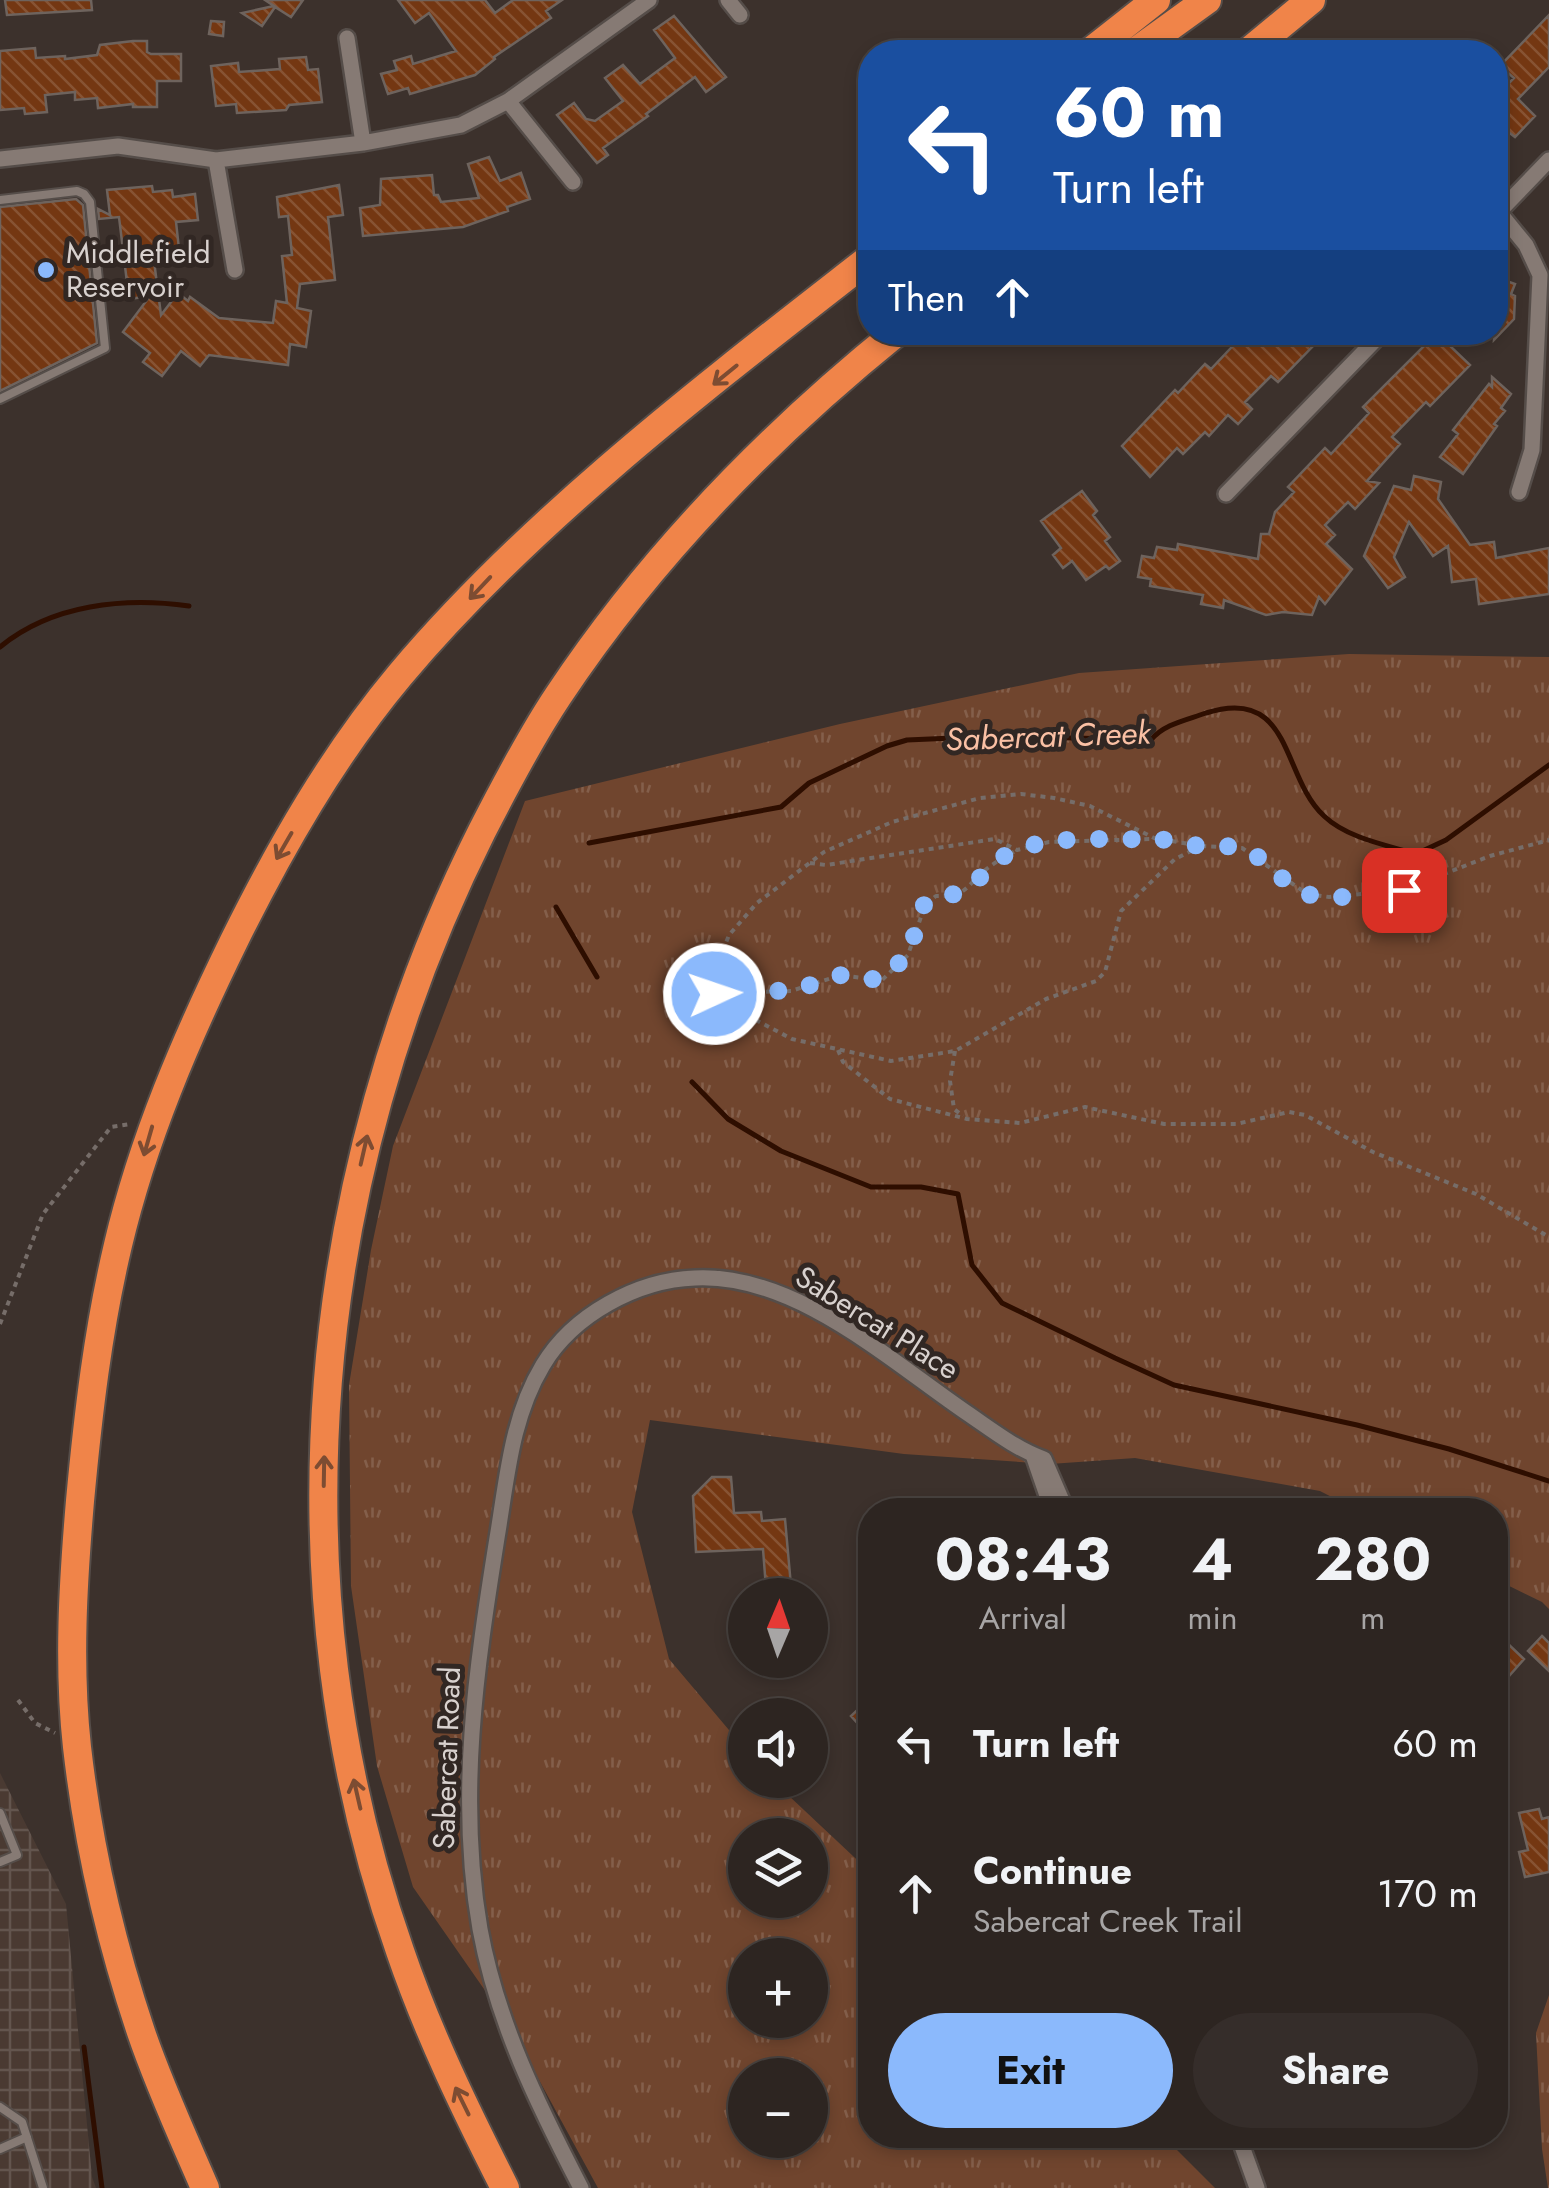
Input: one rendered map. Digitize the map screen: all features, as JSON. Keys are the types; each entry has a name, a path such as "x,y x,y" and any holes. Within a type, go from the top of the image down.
{"highway":[{"path":"1105,40 1156,0"},
{"path":"1152,40 1207,0"},
{"path":"1263,40 1311,0"},
{"path":"800,313 858,259"},
{"path":"205,2188 142,2035 112,1934 88,1823 77,1744 71,1606 95,1369 118,1245 154,1120 200,1010 257,894 318,786 399,676 502,564 610,469 858,267"},
{"path":"505,2188 435,2044 398,1947 371,1854 348,1752 332,1639 323,1472 335,1306 352,1198 373,1110 404,1009 445,906 557,697 626,602 698,514 781,431 882,345"}],"street":[{"path":"0,159 118,146 216,160 363,143 461,125 508,101 650,0"},
{"path":"728,0 740,15"},
{"path":"347,38 363,143"},
{"path":"508,101 573,182"},
{"path":"216,160 236,270"},
{"path":"1508,203 1549,160"},
{"path":"1508,226 1526,245 1540,275 1532,450 1519,492"},
{"path":"1226,494 1369,345"},
{"name":"Sabercat Place","path":"514,1433 526,1395 546,1360 571,1331 607,1304 647,1287 692,1278 735,1278 781,1292 824,1315 1007,1440 1039,1457"},
{"name":"Sabercat Road","path":"514,1433 471,1721 471,1865 481,1931 517,2057 581,2188"},
{"path":"1039,1457 1049,1498"},
{"path":"1039,1457 1060,1498"},
{"path":"1243,2148 1257,2188"}],"lane":[{"path":"0,200 77,192 90,202 105,348 0,399"},
{"path":"0,1813 17,1855 0,1862"},
{"path":"0,2107 22,2122 43,2188"},
{"path":"0,2148 27,2137"}],"path":[{"path":"1154,838 1090,806 1022,794 980,798 892,822 841,842 757,903 729,935 711,981 714,994 792,1039 838,1050 891,1061 955,1051 1046,999 1096,982 1106,972 1122,910 1154,876 1175,859 1201,846"},
{"path":"714,994 730,990 792,991 841,975 880,980 908,955 924,905 936,896 956,896 969,890 980,874 1017,850 1049,842 1154,838 1242,848 1306,894 1330,897 1404,890 1490,856 1549,840"},
{"path":"810,863 826,865 995,839 1017,850"},
{"path":"838,1050 844,1062 890,1099 967,1119 1020,1123 1085,1107 1164,1124 1236,1124 1289,1112 1305,1115 1372,1152 1476,1194 1549,1237"},
{"path":"955,1051 950,1081 954,1110 967,1119"},
{"path":"0,1324 43,1214 86,1155 111,1128 154,1120"},
{"path":"18,1700 35,1723 77,1744"}],"shaded area":[{"path":"0,1773 66,1904 96,2188 0,2188"}],"green space":[{"path":"1349,654 1549,657 1549,1609 1508,1585 1508,1498 1334,1498 1320,1491 1135,1458 1050,1464 904,1454 650,1420 632,1512 669,1659 728,1729 728,1798 791,1798 812,1818 728,1818 728,1918 828,1918 828,1833 858,1861 858,2148 1175,2148 1215,2188 598,2188 509,2025 413,1887 377,1766 351,1586 349,1385 393,1146 525,801 840,724 1079,673"},
{"path":"1549,1995 1549,2188 1548,2188 1536,2033"}],"building":[{"path":"5,0 91,0 92,10 7,15"},
{"path":"265,0 303,0 291,17 275,7 262,26 242,13 274,6"},
{"path":"398,0 485,0 495,13 513,0 562,0 546,11 551,18 475,75 410,94 408,88 388,94 381,74 397,70 394,61 411,56 413,64 456,51 429,13 415,23"},
{"path":"1549,15 1549,67 1518,99 1535,116 1515,137 1508,132 1508,84 1514,78 1508,73 1508,58"},
{"path":"674,16 726,77 706,92 695,77 603,148 608,155 597,163 557,115 574,103 586,119 595,121 623,101 605,78 623,65 640,84 675,58 654,30"},
{"path":"211,21 224,22 223,36 209,34"},
{"path":"147,41 147,52 151,54 181,54 181,81 157,81 157,107 133,104 98,108 97,98 75,100 75,92 45,95 47,112 25,114 24,108 0,110 0,51 35,48 36,58 65,59 97,55 100,45"},
{"path":"306,57 308,70 318,69 322,102 289,105 286,110 237,113 236,104 216,106 211,66 238,63 239,72 280,69 279,59"},
{"path":"489,157 500,181 521,173 530,199 463,227 363,236 360,208 380,205 381,179 432,175 434,195 441,202 479,198 468,164"},
{"path":"339,185 343,215 328,217 335,280 300,284 297,308 311,311 306,347 290,344 288,365 209,355 200,366 181,351 162,376 143,362 150,353 123,332 150,296 129,299 119,217 99,219 98,209 110,215 107,190 152,186 153,192 172,190 173,197 195,194 198,220 176,222 180,258 154,261 161,315 178,293 219,318 273,323 276,301 287,303 282,256 292,255 288,216 279,217 277,197"},
{"name":"Middlefield Reservoir","path":"76,199 83,205 97,343 0,391 0,207"},
{"path":"1508,282 1515,284 1511,294 1515,296 1514,319 1508,325"},
{"path":"1234,345 1314,345 1278,382 1271,376 1245,402 1252,409 1238,424 1228,415 1209,436 1205,432 1183,454 1177,448 1150,477 1122,446 1205,364 1211,369"},
{"path":"1425,345 1451,345 1470,365 1392,437 1400,444 1367,481 1379,483 1355,509 1348,502 1325,525 1335,535 1326,544 1352,569 1325,604 1319,597 1312,615 1266,615 1224,600 1223,608 1201,604 1203,595 1150,586 1151,579 1138,577 1142,556 1154,558 1157,547 1177,550 1178,544 1258,559 1261,534 1269,534 1275,512 1294,492 1288,487 1325,448 1331,454 1369,413 1363,407"},
{"path":"1492,377 1511,394 1501,408 1505,411 1494,424 1497,426 1463,474 1440,457 1458,434 1453,430 1489,384 1492,387"},
{"path":"1414,476 1441,482 1438,499 1470,545 1494,542 1496,558 1549,548 1549,594 1479,604 1476,579 1452,582 1448,546 1433,556 1409,522 1394,557 1405,577 1388,588 1364,556 1394,486 1411,490"},
{"path":"1082,491 1097,511 1093,515 1110,537 1105,541 1120,561 1086,580 1072,561 1063,568 1053,555 1061,548 1041,521"},
{"path":"712,1477 731,1477 734,1513 761,1512 762,1521 785,1519 790,1578 765,1578 763,1549 696,1552 693,1496"},
{"path":"1542,1636 1549,1643 1549,1671 1528,1651"},
{"path":"1508,1644 1524,1659 1508,1677"},
{"path":"1539,1809 1542,1819 1549,1817 1549,1872 1525,1877 1519,1852 1528,1850 1519,1813"}],"waterway":[{"name":"Sabercat Creek","path":"0,647 42,621 90,607 140,603 189,606"},
{"name":"Sabercat Creek","path":"589,843 781,807 809,783 907,740 999,736 1151,740 1176,723 1234,708 1255,712 1270,723 1282,739 1310,799 1333,824 1367,840 1416,854 1446,840 1549,765"},
{"path":"556,907 597,977"},
{"path":"692,1082 728,1119 781,1151 871,1187 921,1187 958,1194 972,1265 1002,1303 1115,1358 1174,1385 1357,1425 1549,1481"},
{"path":"84,2047 102,2188"}],"place":[{"name":"Middlefield Reservoir","path":"46,270"}],"route":[{"path":"714,994 730,990 792,991 841,975 880,980 908,955 924,905 936,896 956,896 969,890 980,874 1017,850 1049,842 1154,838 1242,848 1306,894 1330,897 1404,890"}]}
